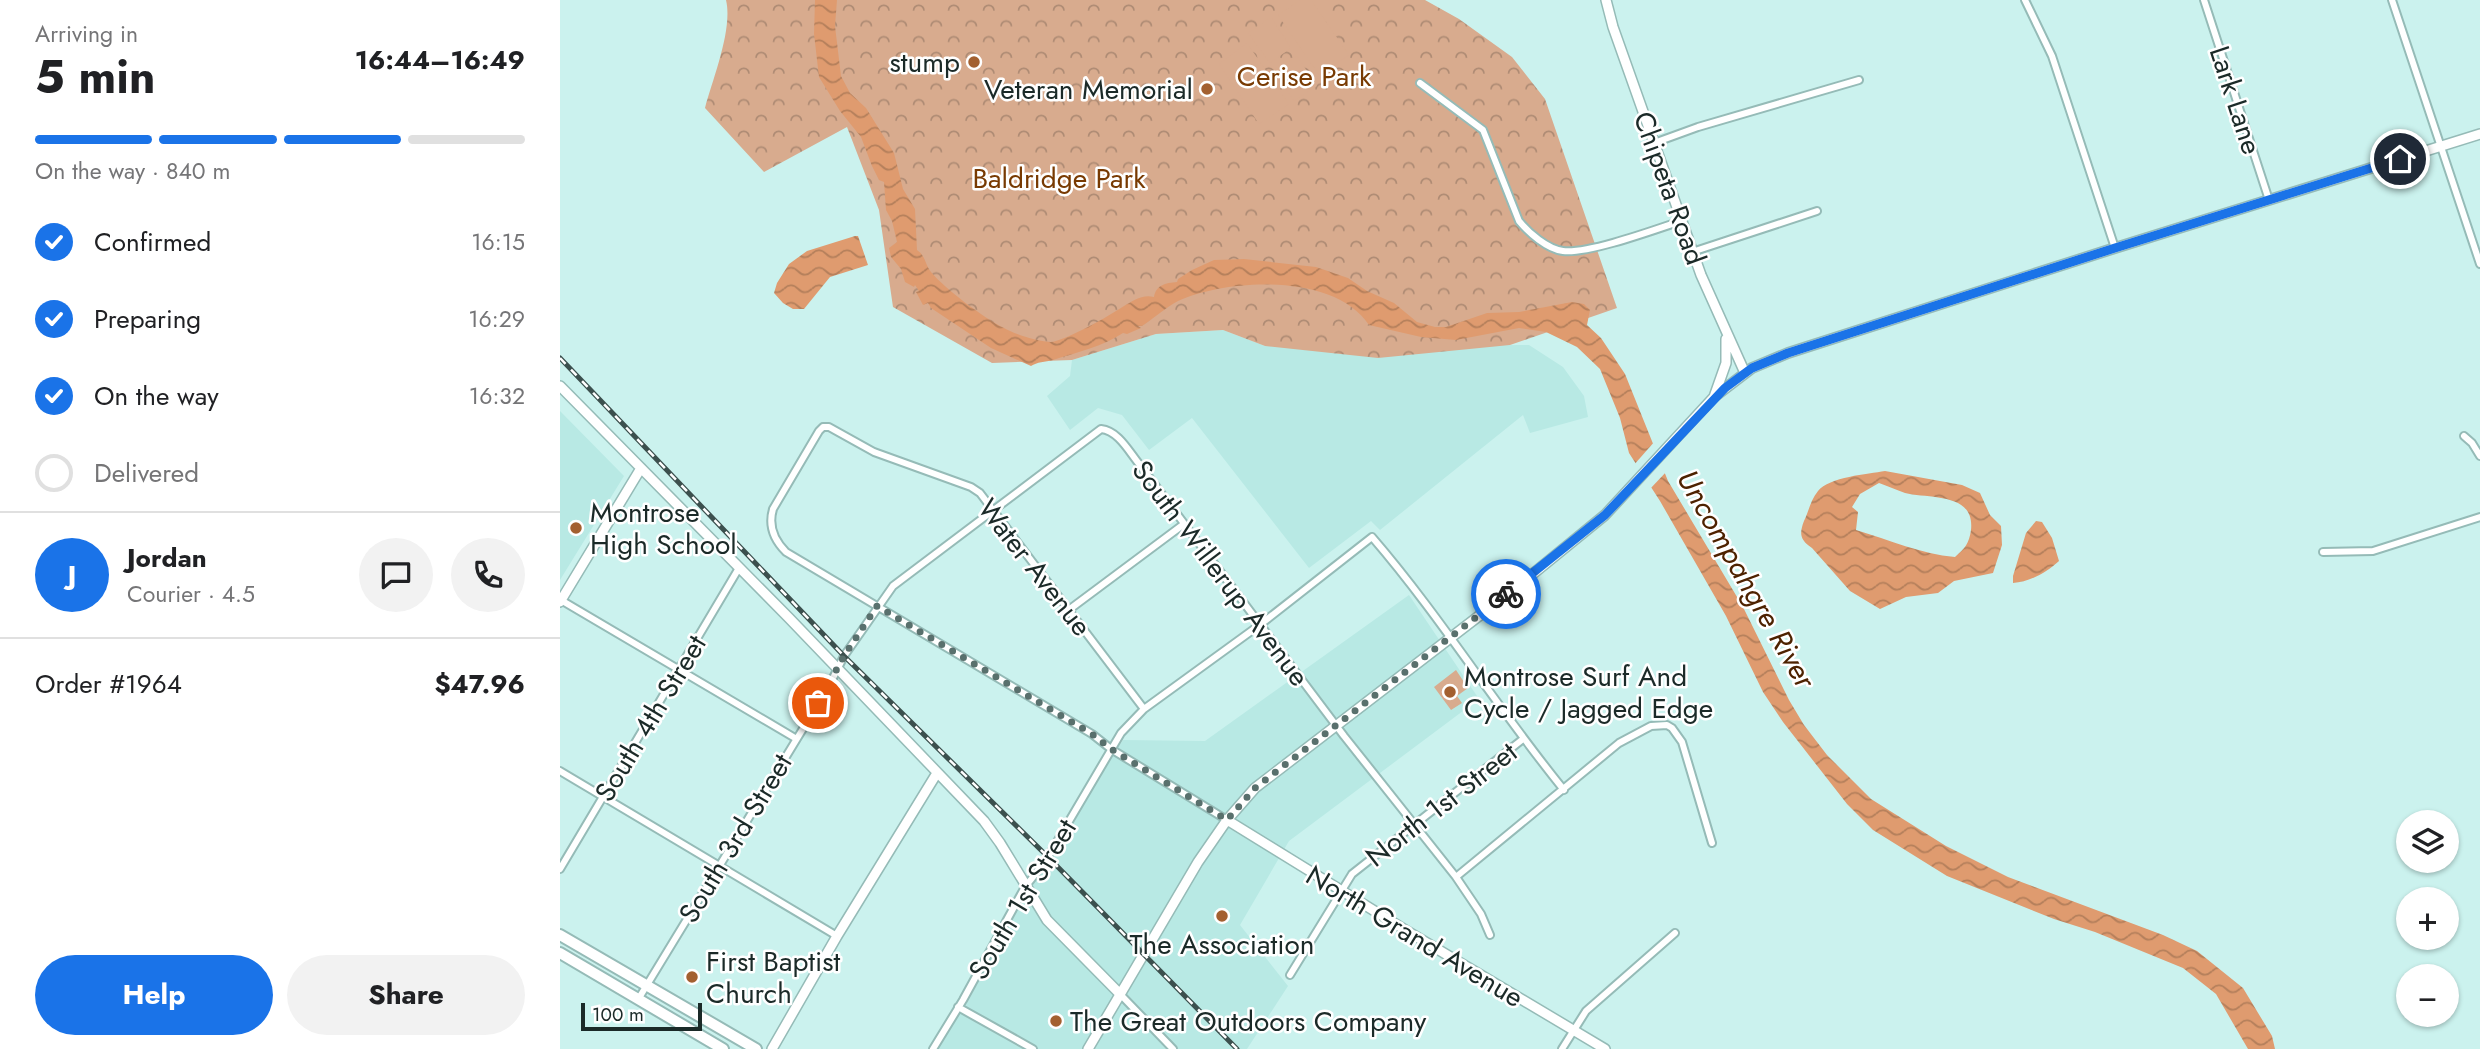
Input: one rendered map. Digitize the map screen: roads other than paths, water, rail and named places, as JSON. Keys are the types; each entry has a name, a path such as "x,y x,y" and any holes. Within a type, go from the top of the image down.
{"highway":[{"path":"560,935 756,1049"},
{"path":"560,953 723,1049"}],"street":[{"name":"Chipeta Road","path":"1606,0 1692,253 1745,373"},
{"path":"2025,0 2052,56 2115,248"},
{"name":"Lark Lane","path":"2204,0 2269,200"},
{"path":"2392,0 2480,262"},
{"path":"1654,143 1698,127 1859,80"},
{"path":"1420,83 1483,130 1519,221 1545,244 1561,251 1582,250 1681,221"},
{"path":"1088,1049 1198,863 1227,820 1255,788 1605,515 1714,397 1745,373 1788,353 2480,134"},
{"path":"1692,253 1817,211"},
{"path":"1714,397 1727,355 1721,317"},
{"path":"560,386 984,821 1047,920 1173,1049"},
{"name":"Water Avenue","path":"877,606 794,558 779,545 772,529 773,509 823,427 829,427 874,452 971,487 980,493 1144,709"},
{"name":"South 3rd Street","path":"639,998 795,738 877,606 893,586 1101,429"},
{"name":"South Willerup Avenue","path":"1101,429 1108,430 1119,439 1336,725 1456,877 1481,914 1490,935"},
{"path":"2464,436 2480,456"},
{"path":"641,468 561,601 795,738"},
{"path":"2323,552 2373,551 2480,517"},
{"path":"1069,609 1184,524"},
{"name":"South 1st Street","path":"933,1049 1025,887 1045,862 1121,733 1144,709 1261,624 1373,537 1450,637"},
{"name":"South 4th Street","path":"560,869 739,568"},
{"path":"877,606 1092,734 1111,749 1227,820"},
{"path":"1450,637 1564,790"},
{"path":"1456,877 1619,743 1651,726 1667,725 1678,733 1712,843"},
{"name":"North 1st Street","path":"1290,975 1352,874 1524,739"},
{"path":"560,771 837,936"},
{"path":"772,1049 837,936 937,773"},
{"name":"North Grand Avenue","path":"1227,820 1605,1049"},
{"path":"1562,1049 1586,1011 1675,933"},
{"path":"958,1007 1033,1049"}],"water":[{"path":"815,0 837,0 835,26 841,76 850,93 866,108 894,153 903,189 915,209 917,250 931,272 946,287 965,303 1014,333 1051,342 1067,337 1138,298 1154,297 1162,285 1177,282 1192,270 1214,260 1244,259 1316,267 1348,278 1367,291 1394,303 1417,322 1435,327 1446,327 1487,313 1519,312 1572,302 1584,304 1590,310 1587,325 1601,338 1625,374 1668,481 1743,607 1789,700 1827,755 1871,799 1946,846 2008,877 2163,935 2197,951 2243,988 2272,1036 2275,1049 2248,1049 2216,994 2183,968 1947,876 1873,830 1847,804 1763,692 1726,616 1629,453 1620,418 1600,369 1577,347 1546,332 1519,328 1456,340 1421,337 1369,325 1353,308 1332,296 1307,288 1251,285 1199,293 1178,301 1142,326 1138,326 1141,328 1123,333 1089,349 1031,366 991,348 931,308 928,303 923,305 915,285 914,287 905,282 901,269 891,257 889,248 897,242 886,210 884,182 879,180 861,137 840,111 819,77 814,34"},
{"path":"858,236 868,265 830,277 804,309 793,309 774,293 789,264 807,251"},
{"path":"1885,471 1962,485 1980,493 1990,515 2001,526 2002,545 1993,573 1954,581 1938,593 1906,597 1880,609 1850,591 1805,542 1801,530 1813,498 1823,486 1840,479","holes":["1879,483 1905,493 1948,500 1966,509 1971,530 1964,548 1955,557 1942,555 1856,530 1858,512 1852,507 1860,494"]},
{"path":"2036,521 2042,522 2052,538 2059,561 2038,576 2013,583 2026,533"}],"railway":[{"path":"560,358 844,656 1048,857 1237,1049"}],"place":[{"name":"stump","path":"974,62"},
{"name":"Veteran Memorial","path":"1207,89"},
{"name":"Montrose High School","path":"576,528"},
{"name":"Montrose Surf And Cycle / Jagged Edge","path":"1450,692"},
{"name":"The Association","path":"1222,916"},
{"name":"First Baptist Church","path":"692,977"},
{"name":"The Great Outdoors Company","path":"1056,1021"}],"park label":[{"name":"Cerise Park","path":"1304,76"},
{"name":"Baldridge Park","path":"1059,178"}],"water label":[{"name":"Uncompahgre River","path":"1746,579"}]}
